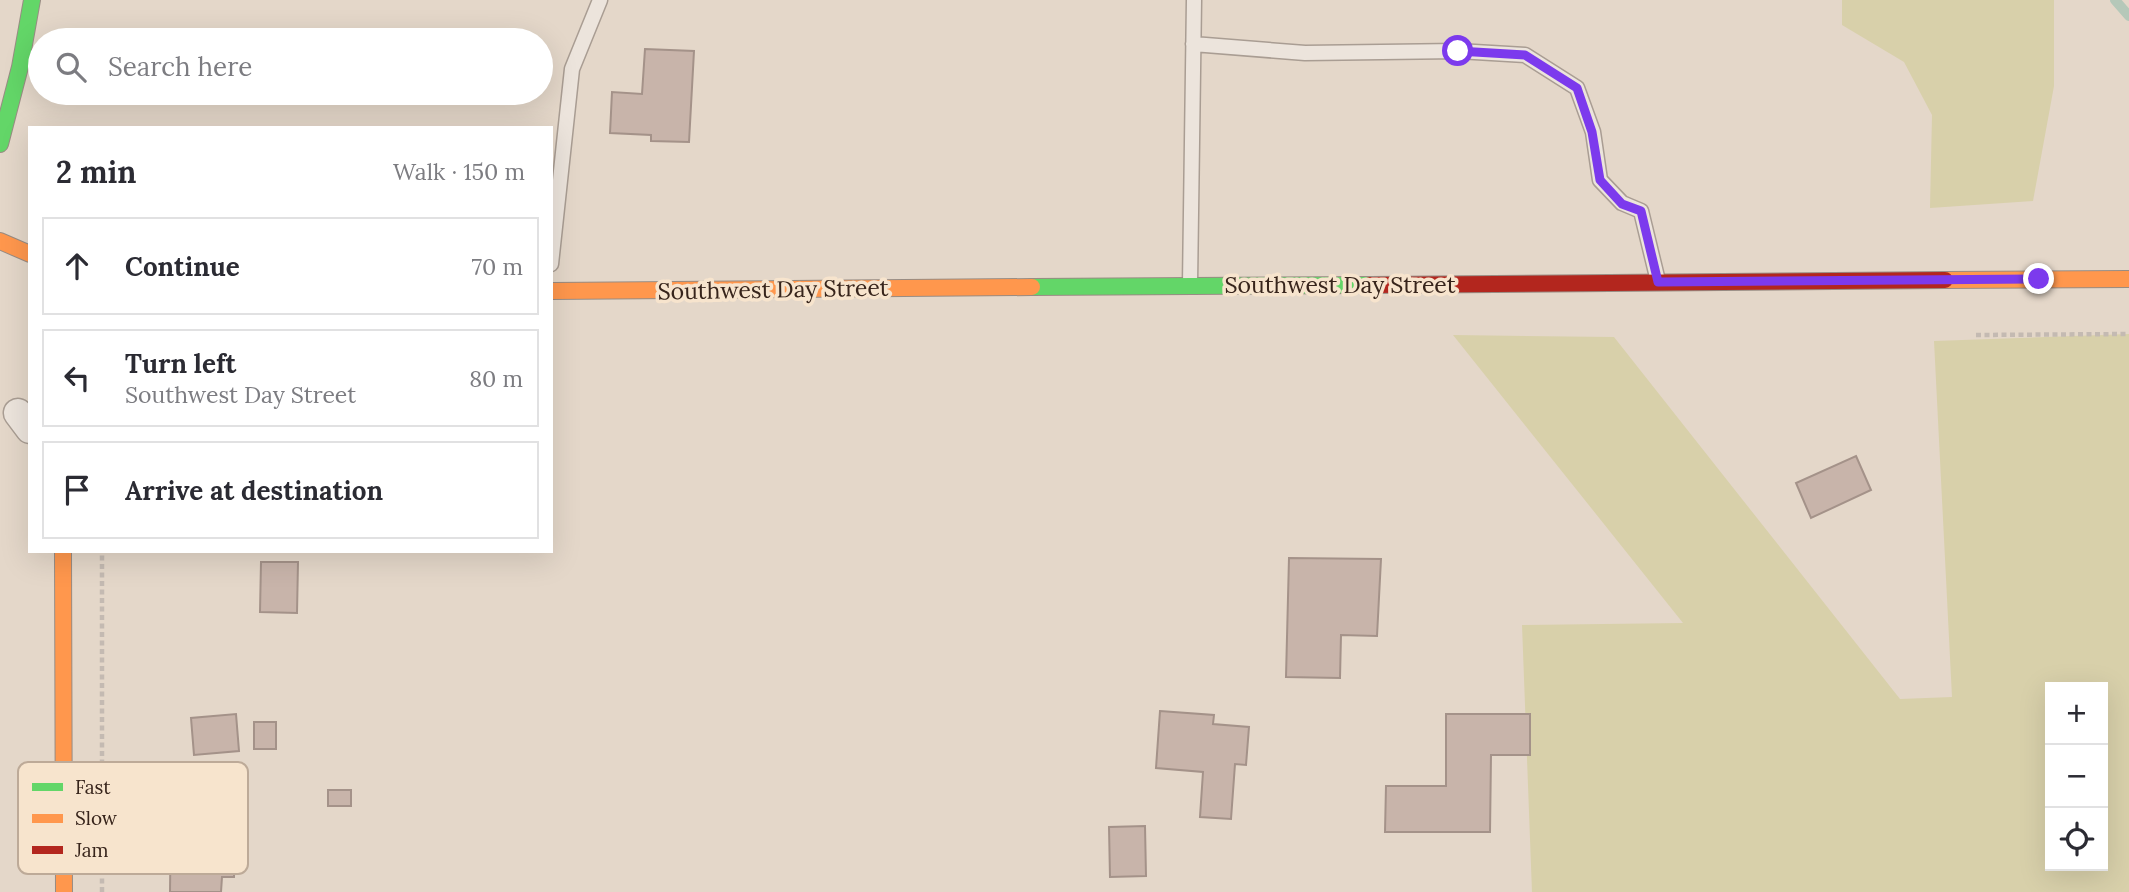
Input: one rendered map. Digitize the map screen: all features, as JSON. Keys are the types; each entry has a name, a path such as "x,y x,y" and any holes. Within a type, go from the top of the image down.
{"main road":[{"path":"0,144 20,67 32,0"},
{"path":"0,241 28,253"},
{"name":"Southwest Day Street","path":"553,291 2129,279"},
{"path":"63,553 64,762"},
{"path":"64,874 64,892"}],"lane":[{"path":"553,245 572,69 600,0"},
{"path":"1190,285 1194,0"},
{"path":"1193,44 1305,53 1458,51 1525,55 1577,88 1592,132 1600,180 1622,204 1641,211 1658,282"}],"path":[{"path":"1976,335 2129,334"},
{"path":"102,553 102,762"},
{"path":"102,874 102,892"}],"shaded area":[{"path":"1842,0 2054,0 2054,86 2033,201 1930,208 1932,115 1904,62 1842,25"},
{"path":"2129,334 2129,892 1532,892 1522,625 1683,623 1453,335 1614,337 1900,699 1952,697 1934,341"}],"building":[{"path":"645,49 694,51 689,142 651,141 651,135 610,133 612,92 642,94"},
{"path":"1856,456 1871,490 1811,518 1796,483"},
{"path":"1289,558 1381,559 1377,636 1341,635 1340,678 1286,677"},
{"path":"261,562 298,562 297,613 260,612"},
{"path":"1160,711 1214,715 1213,724 1249,727 1246,765 1235,764 1231,819 1200,817 1203,772 1156,768"},
{"path":"236,714 239,751 194,755 191,718"},
{"path":"1446,714 1530,714 1530,755 1491,755 1490,832 1385,832 1386,786 1446,786"},
{"path":"254,722 276,722 276,749 254,749"},
{"path":"328,790 351,790 351,806 328,806"},
{"path":"1145,826 1146,876 1110,877 1109,827"},
{"path":"170,874 234,874 234,877 222,877 221,892 170,892"}],"waterway":[{"path":"2115,0 2129,16"}],"traffic: fast":[{"path":"0,144 20,67 32,0"},
{"path":"1032,287 1370,285"}],"traffic: slow":[{"path":"0,241 28,253"},
{"path":"1945,280 2129,279"},
{"path":"553,291 1032,287"},
{"path":"63,553 64,762"},
{"path":"64,874 64,892"}],"traffic: jam":[{"path":"1370,285 1945,280"}],"route":[{"path":"1458,51 1525,55 1577,88 1592,132 1600,180 1622,204 1641,211 1658,282 2039,279"}]}
